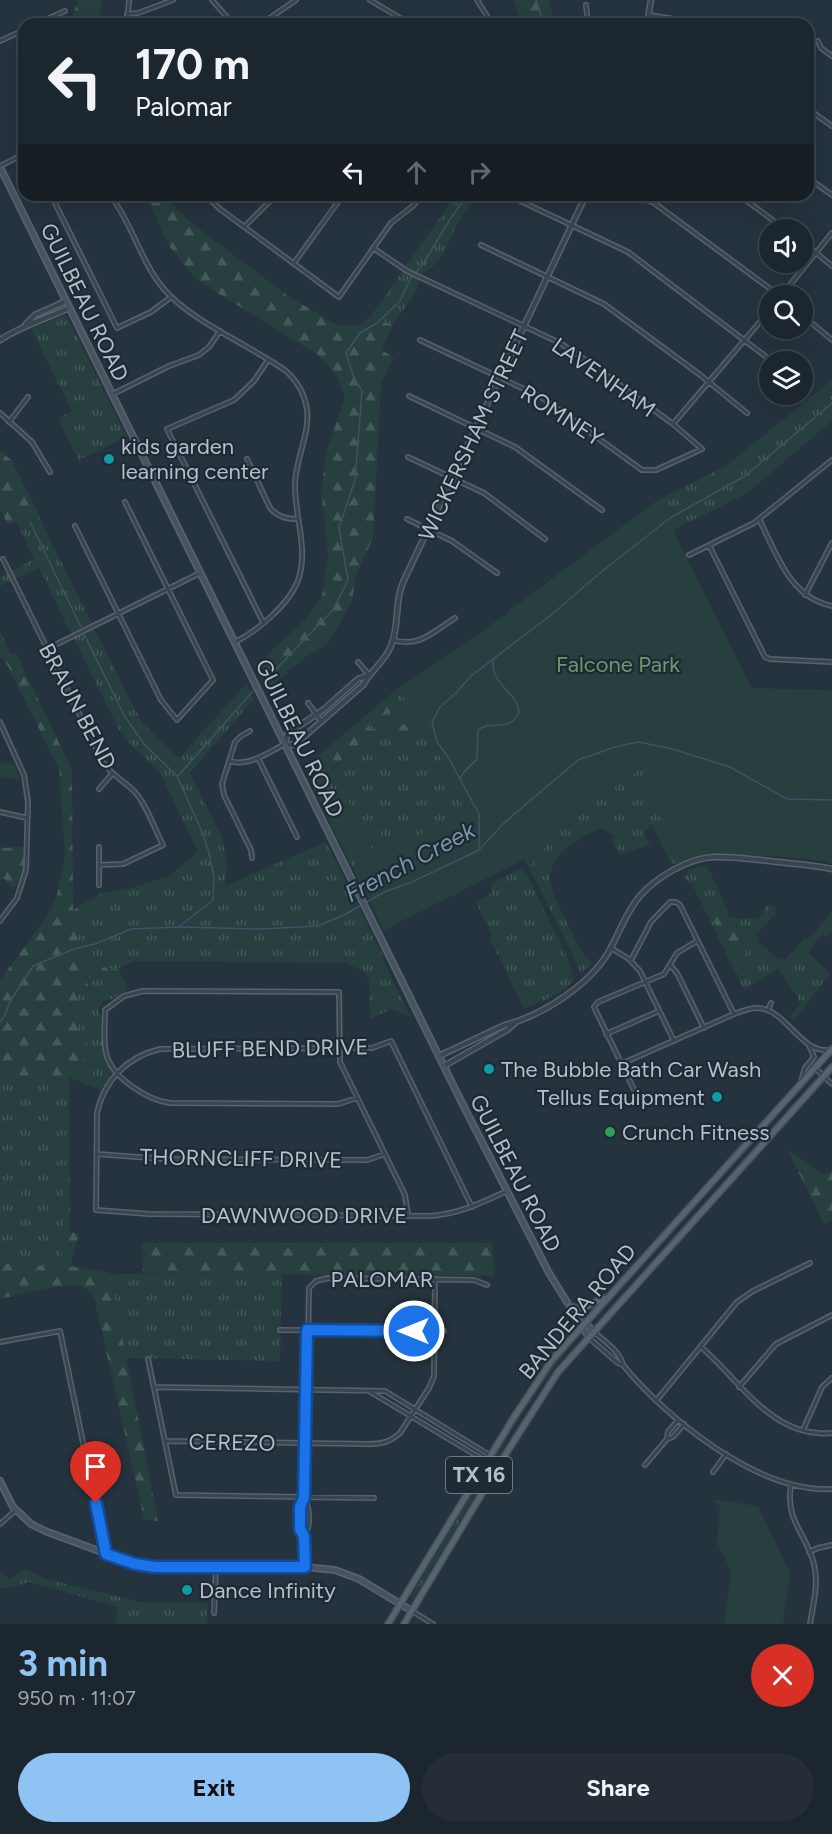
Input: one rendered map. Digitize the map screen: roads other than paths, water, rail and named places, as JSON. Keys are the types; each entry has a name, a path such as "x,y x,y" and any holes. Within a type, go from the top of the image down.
{"main road":[{"name":"GUILBEAU ROAD","path":"0,167 444,1066 549,1273 583,1324"},
{"name":"BANDERA ROAD","path":"388,1624 542,1372 832,1050"},
{"name":"BANDERA ROAD","path":"404,1624 558,1372 592,1331 832,1067"},
{"path":"569,1306 587,1307 614,1290"},
{"path":"583,1324 592,1331"},
{"path":"583,1324 588,1336"},
{"path":"0,1481 5,1494 16,1510 38,1528 106,1554 145,1566 324,1568 347,1573 412,1611"}],"street":[{"path":"127,18 129,0"},
{"path":"127,14 138,13 173,0"},
{"path":"212,0 228,18"},
{"path":"270,18 296,0"},
{"path":"370,0 400,18"},
{"path":"477,0 488,18"},
{"path":"649,18 651,0"},
{"path":"586,5 587,18"},
{"path":"49,18 65,11"},
{"path":"649,15 668,18"},
{"path":"0,41 18,33"},
{"path":"818,41 821,48 832,56"},
{"path":"814,113 832,126"},
{"path":"0,167 18,157"},
{"path":"814,182 832,195"},
{"path":"54,201 117,328 151,312 171,297"},
{"path":"114,201 157,281 171,297 190,312 286,371 301,390 307,408 308,420 300,452 296,483 302,557 299,576 291,593 263,623 252,633 235,642"},
{"path":"211,201 339,297 391,223 416,201"},
{"path":"244,227 270,201"},
{"path":"294,263 339,201"},
{"path":"520,201 628,252 759,351"},
{"name":"WICKERSHAM STREET","path":"229,761 240,763 258,758 285,744 293,746 363,685 384,658 397,625 398,594 583,201"},
{"path":"650,201 766,285"},
{"path":"747,201 771,219"},
{"path":"790,285 832,233"},
{"path":"481,245 604,304 747,413"},
{"name":"LAVENHAM","path":"374,248 407,271 560,344 673,424 702,449"},
{"path":"813,250 832,266"},
{"path":"0,340 25,325 36,315 66,301"},
{"path":"25,325 38,322 69,308"},
{"path":"673,424 759,323"},
{"path":"813,324 832,340"},
{"path":"111,394 169,366 199,355 209,347 220,331"},
{"name":"ROMNEY","path":"420,340 541,397 642,470 656,471 702,449"},
{"path":"263,623 166,429 234,400 254,381 268,360"},
{"path":"409,396 515,447 602,510"},
{"path":"9,422 28,397"},
{"path":"0,413 36,446 50,472"},
{"path":"408,457 484,494 545,539"},
{"path":"247,459 270,508 288,519 298,519"},
{"path":"689,555 759,519 832,460"},
{"path":"75,526 163,705 177,720 213,680 125,502"},
{"path":"407,519 460,545 497,573"},
{"path":"759,519 789,578 805,595 832,606"},
{"path":"805,595 832,543"},
{"path":"709,545 765,657 832,662"},
{"name":"BRAUN BEND","path":"3,559 103,762 112,774 129,786 139,798 163,845 123,864 99,865"},
{"path":"47,649 200,573"},
{"path":"393,640 404,644 417,642 455,618"},
{"path":"358,662 369,675"},
{"name":"WICKERSHAM STREET","path":"285,744 287,734 317,715 358,679 369,675"},
{"path":"308,703 322,721"},
{"path":"0,722 24,775 28,819 24,881 13,904 0,921"},
{"path":"250,731 237,739 222,784 223,791 251,850 252,858"},
{"path":"258,758 297,837"},
{"path":"99,789 112,774"},
{"path":"0,812 28,819"},
{"path":"99,847 99,885"},
{"path":"439,1056 515,1022 566,996 582,984 600,964 624,918 639,897 658,879 688,864 712,857 832,869"},
{"path":"631,960 651,922 659,912 672,901 680,905 734,1014"},
{"path":"639,1100 594,1007 596,1004 664,974 676,953 697,941"},
{"path":"610,948 631,960 645,982 674,1041"},
{"path":"670,966 677,973 704,1028"},
{"path":"357,1098 339,1104 170,1103 159,1101 142,1094 117,1073 109,1062 105,1051 105,1010 130,994 151,990 339,992 339,1048 343,1069 405,1195 408,1215"},
{"path":"768,1010 771,1003"},
{"path":"621,1064 734,1014 753,1008 768,1010 820,1050 832,1050"},
{"path":"606,1034 659,1011"},
{"path":"444,1066 507,1030 515,1022"},
{"name":"BLUFF BEND DRIVE","path":"96,1210 99,1103 105,1089 117,1073 139,1056 168,1047 372,1048 391,1041 472,1207"},
{"path":"799,1085 805,1068 814,1056 808,1043"},
{"path":"815,1068 832,1084"},
{"name":"THORNCLIFF DRIVE","path":"97,1154 164,1159 367,1160 385,1154"},
{"name":"DAWNWOOD DRIVE","path":"96,1210 149,1214 442,1215 472,1207 507,1191"},
{"path":"656,1401 742,1298 810,1263"},
{"name":"PALOMAR","path":"305,1567 304,1536 300,1529 300,1507 304,1497 309,1288 316,1281 328,1278 474,1280 488,1285"},
{"name":"CEREZO","path":"165,1441 385,1443 400,1433 429,1389 434,1377 435,1279"},
{"path":"739,1387 776,1344 832,1315"},
{"path":"280,1330 444,1331"},
{"path":"0,1342 60,1331 106,1554"},
{"path":"592,1331 622,1359 623,1365"},
{"path":"588,1336 623,1365 656,1401 678,1420 726,1454 769,1477 791,1485 807,1489 832,1490"},
{"path":"701,1347 724,1367 739,1387 772,1416 803,1430 824,1434 832,1433"},
{"path":"148,1359 176,1496 374,1498"},
{"path":"803,1430 821,1390 832,1378"},
{"path":"154,1387 390,1392 491,1456"},
{"path":"368,1390 487,1462"},
{"path":"426,1426 431,1419"},
{"path":"667,1439 666,1434 678,1420"},
{"path":"645,1465 667,1439 684,1424"},
{"path":"443,1436 447,1429"},
{"path":"670,1429 675,1434"},
{"path":"713,1472 726,1454"},
{"path":"791,1485 789,1506 814,1562 816,1577 810,1624"},
{"name":"PALOMAR","path":"304,1497 309,1508 309,1529 304,1536"},
{"path":"0,1524 16,1510"},
{"path":"300,1514 309,1514"},
{"path":"809,1552 832,1545"},
{"path":"214,1613 216,1567"},
{"path":"412,1611 433,1624"}],"waterway":[{"path":"536,0 542,18"},
{"path":"263,686 333,610 348,580 339,528 355,480 362,391 354,378 346,353 360,333 377,323 400,301 411,278 423,264 463,201"},
{"path":"479,848 479,814 448,757 437,742 432,722 440,707 471,676 551,615 670,518 745,476 832,403"},
{"path":"30,522 81,627"},
{"path":"84,634 125,717 144,744 177,776 203,834 214,877 213,900 180,926"},
{"path":"460,779 477,759 478,730 483,727 510,723 519,712 514,699 495,674 494,659"},
{"path":"178,776 253,691"},
{"name":"French Creek","path":"0,1022 9,1003 33,966 131,929 179,927 261,929 318,926 346,914 384,892 412,882 479,850 504,823 578,760 615,747 638,742 669,748 730,767 787,799 832,800"}],"place":[{"name":"kids garden learning center","path":"109,459"},
{"name":"The Bubble Bath Car Wash","path":"489,1069"},
{"name":"Tellus Equipment","path":"717,1097"},
{"name":"Crunch Fitness","path":"610,1132"},
{"name":"Dance Infinity","path":"187,1590"}],"park label":[{"name":"Falcone Park","path":"618,664"}]}
